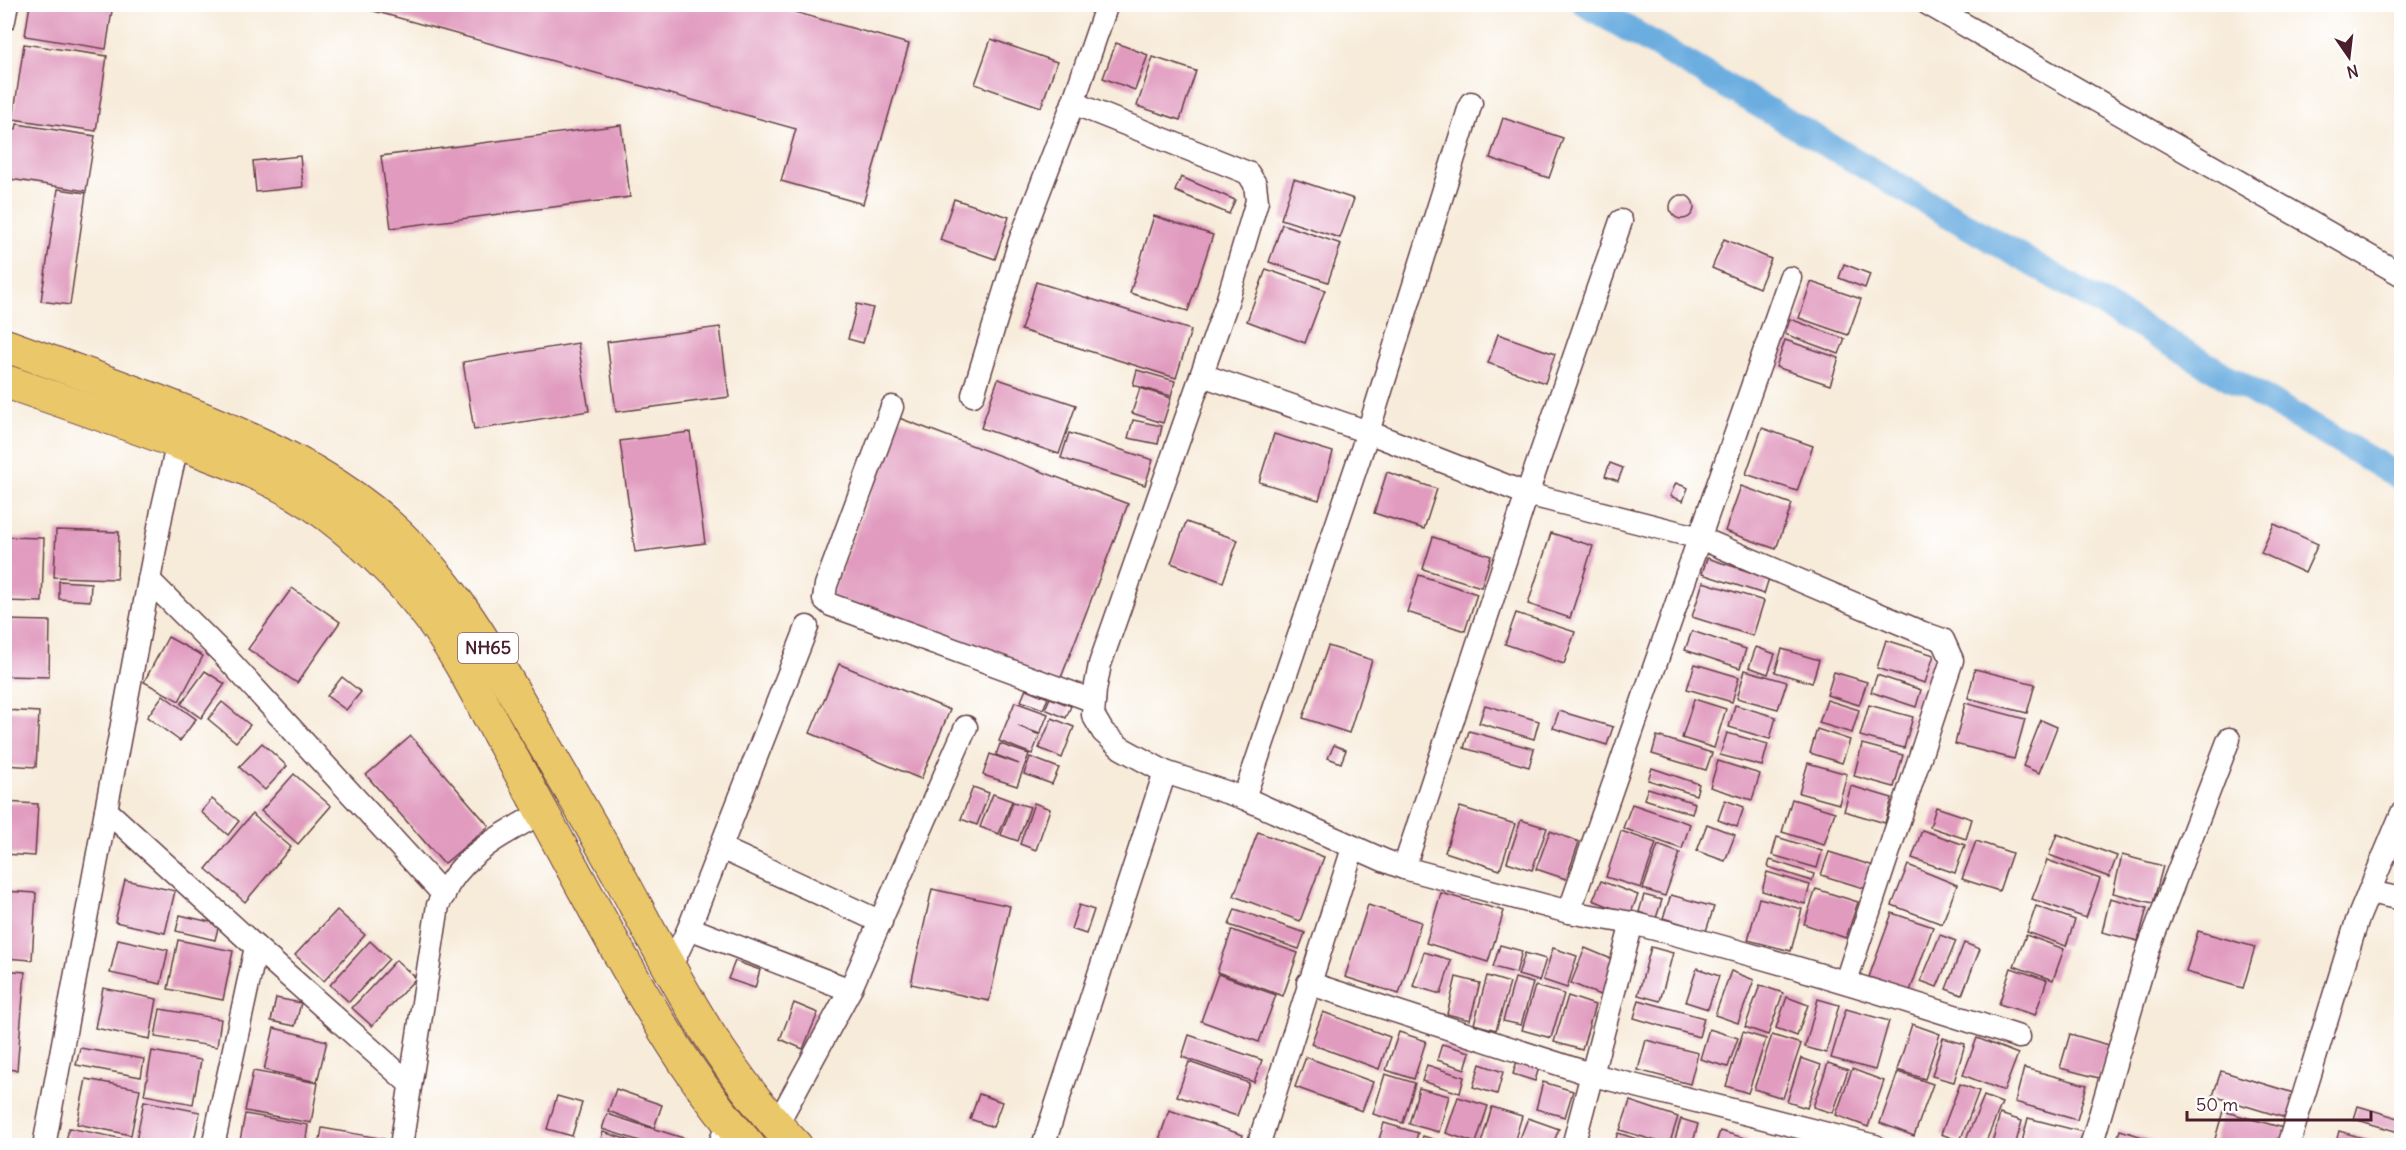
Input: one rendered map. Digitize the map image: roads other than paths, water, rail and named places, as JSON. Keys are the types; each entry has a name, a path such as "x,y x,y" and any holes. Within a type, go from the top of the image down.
{"highway":[{"name":"NH65","path":"4,345 138,393 267,446 325,477 372,511 410,545 445,584 495,658 624,884 669,970 704,1028 743,1085 786,1136"},
{"name":"NH65","path":"4,381 251,470 309,502 352,534 393,573 432,621 543,812 596,914 673,1045 732,1138"}],"street":[{"path":"4,20 7,4"},
{"path":"973,395 1020,241 1073,104 1107,4"},
{"path":"1928,4 2402,276"},
{"path":"1244,798 1368,432 1471,103"},
{"path":"1073,104 1248,173 1255,184 1257,201 1202,375 1100,664 1094,715 1102,732 1121,748 1165,772 1244,798 1353,848 1404,868 1569,912 1632,923 1735,949 1846,981 2019,1037"},
{"path":"1404,868 1527,494 1621,221"},
{"path":"1569,912 1790,278"},
{"path":"1202,375 1368,432 1527,494 1700,537 1943,640 1952,660 1846,981"},
{"path":"892,407 826,585 824,599 831,605 1094,701"},
{"path":"44,1146 162,511 178,442"},
{"path":"149,580 223,654 356,802 444,895"},
{"path":"669,970 689,928 807,627"},
{"path":"786,1136 966,727"},
{"path":"2091,1146 2149,948 2229,739"},
{"path":"1043,1146 1165,772"},
{"path":"106,810 410,1084"},
{"path":"401,1146 438,905 459,871 498,836 543,812"},
{"path":"2288,1146 2357,921 2402,813"},
{"path":"720,848 881,922"},
{"path":"1262,1144 1308,984 1353,848"},
{"path":"2369,892 2402,899"},
{"path":"1573,1146 1632,923"},
{"path":"689,928 850,990"},
{"path":"213,1146 256,947"},
{"path":"1308,984 1593,1075 1875,1146"}],"waterway":[{"path":"1585,4 2402,478"}]}
